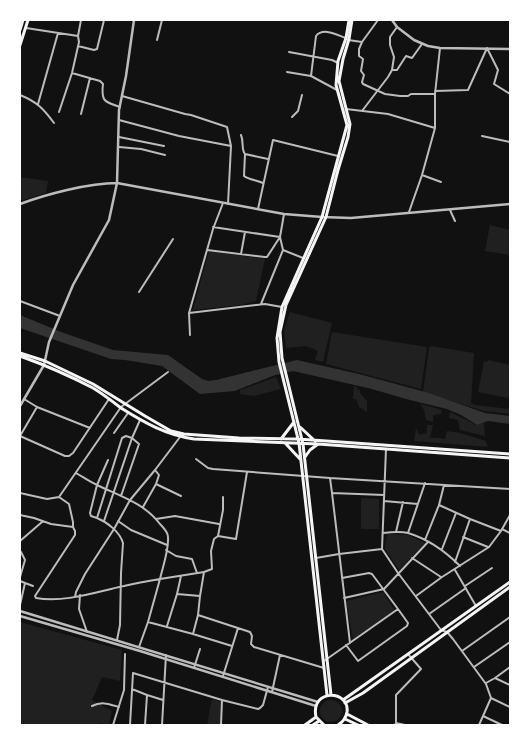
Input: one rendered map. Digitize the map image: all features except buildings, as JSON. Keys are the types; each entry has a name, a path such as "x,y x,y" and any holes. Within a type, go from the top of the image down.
{"main road":[{"path":"20,30 23,20"},
{"path":"20,45 28,20"},
{"path":"281,361 280,332 286,305 322,217 347,125 339,81 342,59 351,20"},
{"path":"305,476 300,459 299,426 282,367 277,338 282,307 326,217 348,137 350,124 336,85 338,63 347,39"},
{"path":"20,353 93,384 171,431 184,434 281,439 318,444 510,458"},
{"path":"20,356 44,363 94,389 128,412 160,430 180,437 286,444 300,441 315,441 510,454"},
{"path":"284,373 294,422 304,458 329,695"},
{"path":"281,439 294,422"},
{"path":"299,426 315,441"},
{"path":"286,444 300,459"},
{"path":"304,458 310,450 318,444"},
{"path":"343,700 510,582"},
{"path":"345,703 363,693 510,587"},
{"path":"325,661 324,668 329,695"},
{"path":"324,725 316,718 316,706 321,698 329,695 339,697 343,700 347,708 345,719 338,725"},
{"path":"347,714 368,725"},
{"path":"305,725 316,718"},
{"path":"345,719 358,725"},
{"path":"313,725 319,721"}],"street":[{"path":"59,112 72,73 80,42 78,36 81,20"},
{"path":"78,46 94,50 97,49 104,20"},
{"path":"20,406 44,363 49,342 73,285 109,220 117,183 120,107 134,20"},
{"path":"157,40 162,20"},
{"path":"378,20 362,42 359,56 363,59 361,71 364,76 362,82 368,88 385,94 408,96 418,93 468,90 487,48"},
{"path":"392,20 397,27 414,40 428,46 440,48 510,49"},
{"path":"362,110 392,70 394,58 390,45 390,37 397,27"},
{"path":"26,28 78,36"},
{"path":"312,76 316,36 319,32 323,31 362,42"},
{"path":"38,104 58,33"},
{"path":"392,70 397,70 406,56 412,58 422,43"},
{"path":"409,212 422,175 435,128 435,92 440,48"},
{"path":"487,48 498,70 494,84 510,94"},
{"path":"289,52 332,60 338,63"},
{"path":"287,72 312,76 338,90"},
{"path":"72,73 100,81 103,84 103,99 107,103 120,107"},
{"path":"80,114 90,78"},
{"path":"20,95 33,100 43,108 54,123"},
{"path":"292,117 298,111 302,95"},
{"path":"122,96 191,115 227,127 231,146 228,204"},
{"path":"345,109 388,114 435,128"},
{"path":"119,120 179,136 231,146"},
{"path":"241,135 244,140 244,176 263,183"},
{"path":"482,136 510,142"},
{"path":"119,137 164,146"},
{"path":"258,209 273,140 338,156"},
{"path":"119,147 141,149 165,155"},
{"path":"245,154 268,159"},
{"path":"422,175 441,182"},
{"path":"20,204 35,198 101,183 117,183 284,214 322,217 351,218 510,204"},
{"path":"190,335 189,313 214,227 223,203"},
{"path":"450,210 455,221"},
{"path":"261,304 283,250 280,237 284,214"},
{"path":"214,227 280,237"},
{"path":"241,254 245,232"},
{"path":"207,250 267,257 280,237"},
{"path":"139,292 173,239"},
{"path":"283,250 305,259"},
{"path":"20,301 60,316"},
{"path":"189,313 261,304 282,307"},
{"path":"59,497 121,407 168,372"},
{"path":"37,407 20,436 65,456 69,456 73,453 109,399"},
{"path":"24,400 37,407 90,428"},
{"path":"114,433 128,412"},
{"path":"104,521 132,438 140,419"},
{"path":"97,518 122,438 126,436 132,438 139,444 121,496"},
{"path":"75,597 85,574 114,529 130,500 180,437"},
{"path":"386,449 382,549 441,630 447,632 486,684 491,698 479,725"},
{"path":"196,459 208,468 246,472 510,489"},
{"path":"108,460 97,486 90,513 91,516 104,521 114,529 123,543 120,573 120,625 117,641"},
{"path":"143,507 156,484 159,475 155,470"},
{"path":"218,536 236,539 246,472"},
{"path":"76,473 97,486 107,489 143,507 156,519 168,535 160,579 139,649"},
{"path":"330,478 350,643"},
{"path":"408,533 425,483"},
{"path":"156,484 181,496"},
{"path":"425,540 439,505 444,485"},
{"path":"20,493 47,499 59,497 69,504 75,535 35,597 50,599 75,597 121,586 204,572 212,569 212,543 218,536 219,524 223,510 223,497"},
{"path":"332,493 384,495"},
{"path":"384,501 418,504"},
{"path":"396,532 403,502"},
{"path":"439,505 470,519 510,533"},
{"path":"442,550 456,513"},
{"path":"20,514 42,522 73,527"},
{"path":"416,596 489,547 510,515"},
{"path":"156,519 176,516 219,524"},
{"path":"455,562 470,519"},
{"path":"118,521 130,530 167,545"},
{"path":"20,541 42,522"},
{"path":"383,533 408,533 425,540 442,550 460,566"},
{"path":"463,537 489,547"},
{"path":"344,598 384,589 428,542"},
{"path":"314,558 382,549"},
{"path":"166,550 176,556 192,559 197,573"},
{"path":"20,552 25,560 20,577"},
{"path":"412,558 442,578"},
{"path":"429,614 492,568"},
{"path":"455,570 476,606"},
{"path":"193,634 198,614 204,572"},
{"path":"342,578 369,573 374,576 408,623 407,626 358,661 346,645"},
{"path":"167,626 181,576"},
{"path":"20,581 33,586"},
{"path":"20,605 25,583"},
{"path":"177,594 200,596"},
{"path":"80,595 79,609 87,632"},
{"path":"325,661 398,609"},
{"path":"20,611 117,641 166,659 273,688 318,702"},
{"path":"198,614 251,634 252,646 324,668"},
{"path":"20,616 166,655 194,666"},
{"path":"462,651 510,617"},
{"path":"148,622 167,626 232,646"},
{"path":"223,675 238,628"},
{"path":"474,667 510,642"},
{"path":"194,666 200,649"},
{"path":"113,725 124,690 125,654"},
{"path":"405,725 395,724 396,695 421,669 408,654"},
{"path":"162,725 166,655"},
{"path":"272,692 280,655"},
{"path":"486,684 510,667"},
{"path":"130,725 133,673 222,700 260,708 263,706 268,687"},
{"path":"223,675 267,691 316,706"},
{"path":"495,678 510,684"},
{"path":"132,689 163,700"},
{"path":"145,725 147,695"},
{"path":"491,698 510,707"},
{"path":"221,725 222,700"},
{"path":"92,706 99,702 119,707"},
{"path":"483,716 502,725"}],"shaded area":[{"path":"20,177 48,181 46,193 23,200 20,199"},
{"path":"490,225 510,230 510,255 485,251"},
{"path":"209,251 265,259 256,301 240,305 193,310"},
{"path":"290,312 332,323 323,362 315,360 318,351 306,346 286,348 284,330"},
{"path":"20,315 61,332 113,350 168,355 202,379 208,381 297,360 359,374 429,393 485,413 510,416 510,424 488,421 477,425 461,415 447,409 372,389 293,371 275,375 235,391 200,394 162,366 111,359 20,328"},
{"path":"332,332 427,347 421,389 326,364"},
{"path":"431,346 474,353 471,403 475,405 510,409 510,414 484,411 423,392 429,348"},
{"path":"488,360 510,365 510,387 508,398 478,392 484,361 487,362"},
{"path":"276,377 281,389 254,396 240,394 240,390"},
{"path":"354,386 360,390 360,393 367,401 367,412 359,407 356,399 353,399"},
{"path":"420,404 442,410 441,414 433,415 433,422 426,420 424,410"},
{"path":"450,412 476,425 484,423 485,436 460,430 458,420 449,418"},
{"path":"427,425 433,425 430,438 445,439 447,431 460,433 486,441 488,447 414,441 416,428 419,435 427,433"},
{"path":"361,498 379,499 379,529 361,529"},
{"path":"387,534 408,535 425,543 399,570 385,549"},
{"path":"383,592 395,611 353,639 346,601"},
{"path":"20,622 122,650 120,681 102,677 92,700 112,711 109,725 100,723 99,725 20,725"},
{"path":"212,699 221,702 220,725 207,725"},
{"path":"331,700 339,703 342,711 339,719 331,722 323,719 320,711 323,703"}]}
